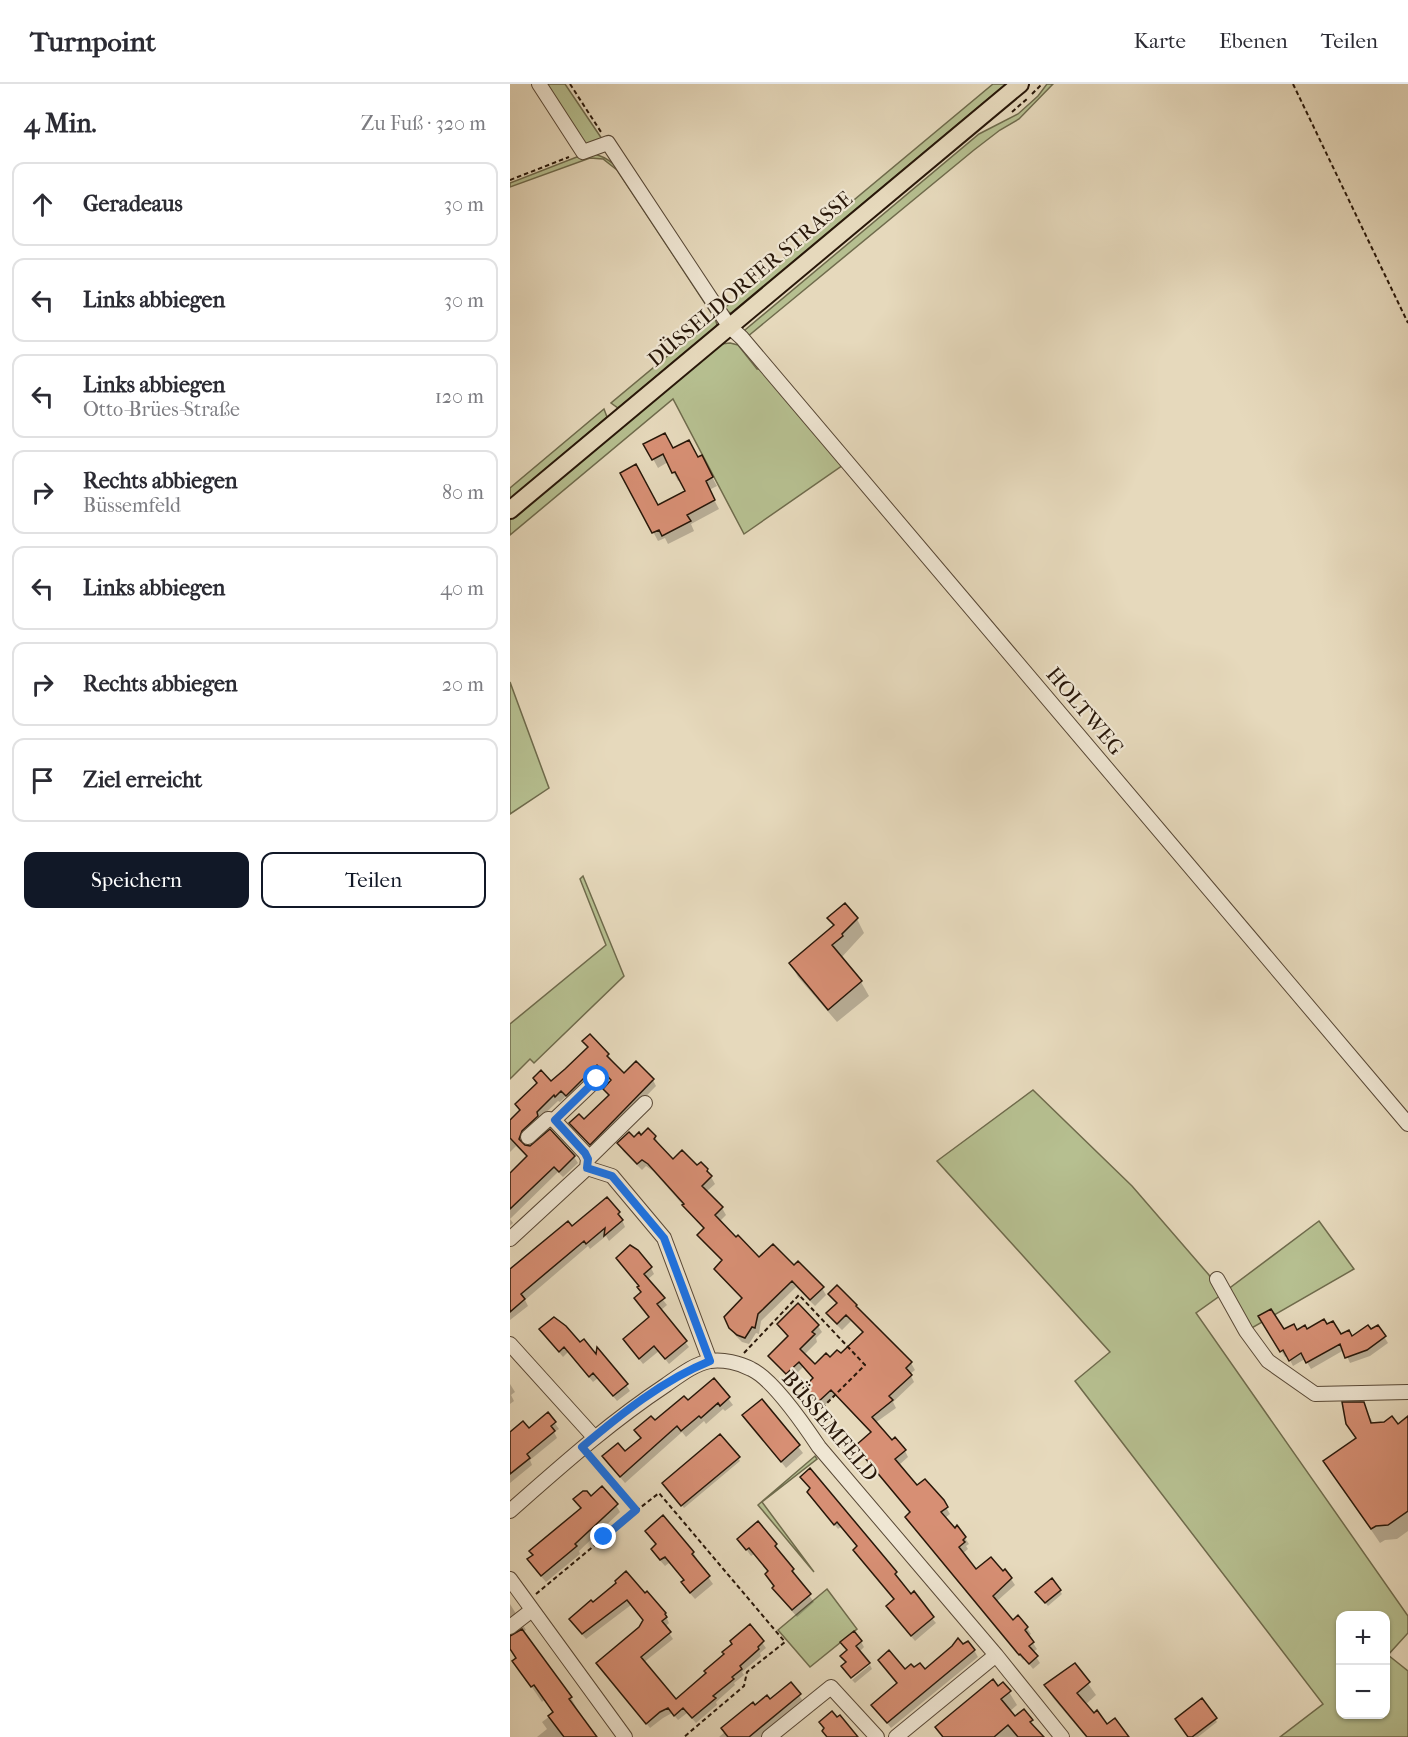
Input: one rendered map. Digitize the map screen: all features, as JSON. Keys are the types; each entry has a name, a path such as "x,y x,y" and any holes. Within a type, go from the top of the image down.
{"main road":[{"name":"DÜSSELDORFER STRASSE","path":"510,510 1020,84"}],"street":[{"path":"539,84 583,152 608,143"},
{"name":"HOLTWEG","path":"608,143 729,327 742,338 1408,1124"},
{"path":"555,1120 597,1079"},
{"path":"510,1239 645,1103"},
{"path":"528,1137 548,1119 555,1120 585,1153 587,1163"},
{"path":"587,1163 612,1176 664,1238 710,1361"},
{"path":"1217,1279 1246,1330 1268,1361 1316,1394 1408,1392"},
{"path":"510,1344 594,1437"},
{"name":"BÜSSEMFELD","path":"510,1511 594,1437 632,1407 688,1370 710,1361 734,1363 752,1369 768,1382 805,1426 819,1447 996,1655 1062,1737"},
{"path":"510,1579 625,1737"},
{"path":"510,1627 530,1606"},
{"path":"896,1737 996,1655"},
{"path":"769,1737 831,1687 877,1737"}],"path":[{"path":"570,84 608,143"},
{"path":"1293,84 1408,323"},
{"path":"510,180 583,152"},
{"path":"734,1363 799,1295 865,1365 805,1426"},
{"path":"582,1447 636,1510"},
{"path":"530,1606 636,1510 659,1493 785,1642 747,1672 744,1686 684,1737"}],"green space":[{"path":"544,84 565,84 602,139 584,146"},
{"path":"993,84 1006,84 731,313 722,310"},
{"path":"1047,84 1053,84 1019,119 974,150 747,337 745,330 979,134 1018,114 1038,96"},
{"path":"587,153 609,160 636,191 700,289 714,317 617,170 603,159 590,158 510,187 510,183"},
{"path":"714,317 717,326 618,408 611,403"},
{"path":"721,344 738,345 757,369 765,369 843,465 744,534 673,399 510,535 510,520"},
{"path":"604,409 607,417 510,499 510,488"},
{"path":"510,682 549,788 510,814"},
{"path":"583,876 624,976 534,1063 530,1059 510,1079 510,1024 606,945 580,879"},
{"path":"1033,1090 1132,1186 1209,1275 1221,1295 1196,1313 1408,1616 1408,1633 1390,1653 1390,1611 1336,1611 1336,1719 1390,1719 1390,1657 1408,1671 1408,1737 1280,1737 1323,1704 1075,1381 1110,1352 937,1161"},
{"path":"1319,1221 1354,1269 1250,1329 1227,1290"},
{"path":"815,1456 817,1459 762,1502 814,1572 758,1505"},
{"path":"827,1589 857,1629 810,1667 778,1630"}],"building":[{"path":"665,433 673,448 689,440 698,457 702,455 713,477 706,481 715,500 687,515 691,521 662,536 659,530 652,533 620,473 636,464 658,505 685,491 675,472 672,473 663,454 652,460 643,444"},
{"path":"845,903 858,918 832,945 862,981 828,1010 789,963 834,925 827,918"},
{"path":"590,1034 624,1073 636,1061 654,1079 590,1145 569,1123 579,1114 584,1119 609,1095 603,1089 611,1080 597,1065 566,1096 561,1091 555,1097 554,1095 537,1112 538,1116 522,1131 519,1139 525,1145 530,1146 550,1129 575,1156 559,1172 554,1167 510,1209 510,1173 527,1156 510,1138 510,1120 520,1110 515,1104 537,1083 533,1078 541,1070 551,1081 565,1069 588,1047 582,1041"},
{"path":"648,1128 656,1136 654,1139 673,1159 682,1150 697,1165 701,1162 708,1169 707,1171 712,1176 702,1186 723,1207 715,1215 736,1237 738,1235 759,1257 773,1244 794,1265 798,1261 824,1287 810,1300 792,1281 758,1314 755,1328 752,1327 745,1338 729,1328 724,1317 742,1298 714,1269 722,1260 697,1235 704,1228 648,1164 642,1160 637,1164 617,1143 629,1132 634,1137 639,1132 641,1135"},
{"path":"607,1197 620,1212 618,1214 623,1220 604,1236 605,1228 586,1244 584,1241 521,1294 525,1299 510,1312 510,1269 568,1221 572,1226"},
{"path":"630,1245 638,1250 652,1267 644,1274 665,1298 657,1304 687,1341 665,1359 654,1346 639,1359 623,1339 649,1317 634,1298 641,1292 637,1287 639,1286 616,1258"},
{"path":"837,1285 912,1362 906,1368 912,1375 889,1396 893,1400 872,1417 892,1440 895,1437 906,1450 895,1459 917,1485 925,1479 944,1500 948,1507 941,1512 955,1528 957,1525 966,1537 963,1540 965,1542 959,1547 976,1569 991,1557 1012,1578 993,1596 1013,1620 1018,1615 1028,1627 1025,1630 1034,1642 1029,1646 1038,1656 1029,1664 1019,1655 905,1517 910,1512 855,1446 871,1432 831,1390 817,1403 803,1388 813,1378 799,1362 786,1374 768,1356 788,1336 777,1324 798,1303 819,1325 812,1332 815,1334 800,1349 815,1364 826,1353 830,1357 837,1350 841,1353 863,1332 846,1315 837,1324 826,1313 837,1303 828,1294"},
{"path":"1271,1309 1284,1329 1294,1324 1297,1330 1305,1325 1307,1329 1324,1319 1327,1324 1333,1321 1341,1334 1349,1330 1352,1336 1368,1325 1371,1329 1378,1325 1386,1336 1367,1350 1345,1358 1340,1344 1306,1363 1301,1353 1289,1361 1283,1350 1280,1352 1258,1316"},
{"path":"554,1317 566,1326 580,1342 584,1339 596,1354 597,1347 628,1384 613,1396 593,1373 589,1377 564,1347 559,1352 539,1329"},
{"path":"714,1378 730,1397 720,1406 718,1403 701,1418 699,1416 681,1431 677,1426 620,1477 602,1456 618,1443 625,1451 641,1438 634,1430 651,1416 655,1420 684,1396 688,1400"},
{"path":"762,1399 800,1445 781,1462 742,1415"},
{"path":"1342,1402 1364,1402 1371,1423 1384,1422 1392,1416 1398,1424 1408,1416 1408,1511 1388,1525 1371,1529 1323,1461 1356,1438 1346,1424"},
{"path":"548,1412 556,1422 551,1426 555,1431 527,1454 530,1458 510,1474 510,1432 523,1421 529,1428"},
{"path":"720,1434 740,1457 681,1506 662,1483"},
{"path":"810,1468 897,1572 895,1574 911,1594 914,1591 934,1617 911,1636 886,1606 894,1599 853,1550 857,1546 837,1522 834,1525 807,1492 810,1488 800,1477"},
{"path":"602,1486 618,1504 575,1544 577,1546 541,1576 527,1559 533,1555 529,1551 581,1508 573,1499 583,1491 587,1491 591,1496"},
{"path":"663,1515 694,1552 692,1554 710,1576 690,1593 681,1582 684,1580 665,1557 660,1560 651,1549 656,1544 645,1531"},
{"path":"758,1521 794,1569 792,1571 811,1594 792,1610 772,1588 774,1586 765,1574 768,1571 749,1548 746,1550 737,1539"},
{"path":"626,1571 666,1613 667,1617 662,1621 671,1632 641,1657 676,1699 706,1673 704,1671 732,1644 730,1641 750,1624 764,1641 758,1647 759,1649 740,1666 742,1669 732,1677 734,1679 713,1696 716,1698 692,1718 683,1708 674,1716 668,1708 646,1724 596,1663 639,1627 643,1620 627,1600 582,1634 569,1619 616,1583 615,1581"},
{"path":"1052,1578 1061,1590 1045,1603 1035,1592"},
{"path":"522,1629 572,1697 569,1699 597,1737 564,1737 548,1716 553,1712 534,1685 531,1687 512,1661 516,1658 510,1649 510,1636"},
{"path":"854,1631 862,1641 856,1646 870,1663 851,1678 841,1666 846,1662 840,1656 847,1650 840,1642"},
{"path":"958,1638 963,1644 968,1641 975,1650 887,1723 871,1705 897,1683 878,1660 889,1650 905,1669 911,1664 914,1667 920,1663 925,1669"},
{"path":"1075,1663 1090,1682 1077,1693 1094,1713 1097,1710 1107,1724 1115,1718 1129,1737 1087,1737 1044,1685"},
{"path":"993,1679 998,1686 1003,1682 1011,1691 1001,1699 1015,1716 1024,1709 1033,1720 1030,1722 1044,1737 1018,1737 1008,1725 994,1737 943,1737 935,1727"},
{"path":"791,1682 801,1694 749,1737 728,1737 721,1728 753,1702 755,1705 767,1695 770,1699"},
{"path":"1202,1698 1217,1718 1192,1737 1188,1737 1175,1719"},
{"path":"832,1711 837,1717 840,1715 858,1737 827,1737 819,1722"}],"route":[{"path":"597,1079 555,1120 585,1153 588,1159 587,1168 612,1176 664,1238 710,1361 688,1370 632,1407 582,1447 636,1510 604,1537"}]}
